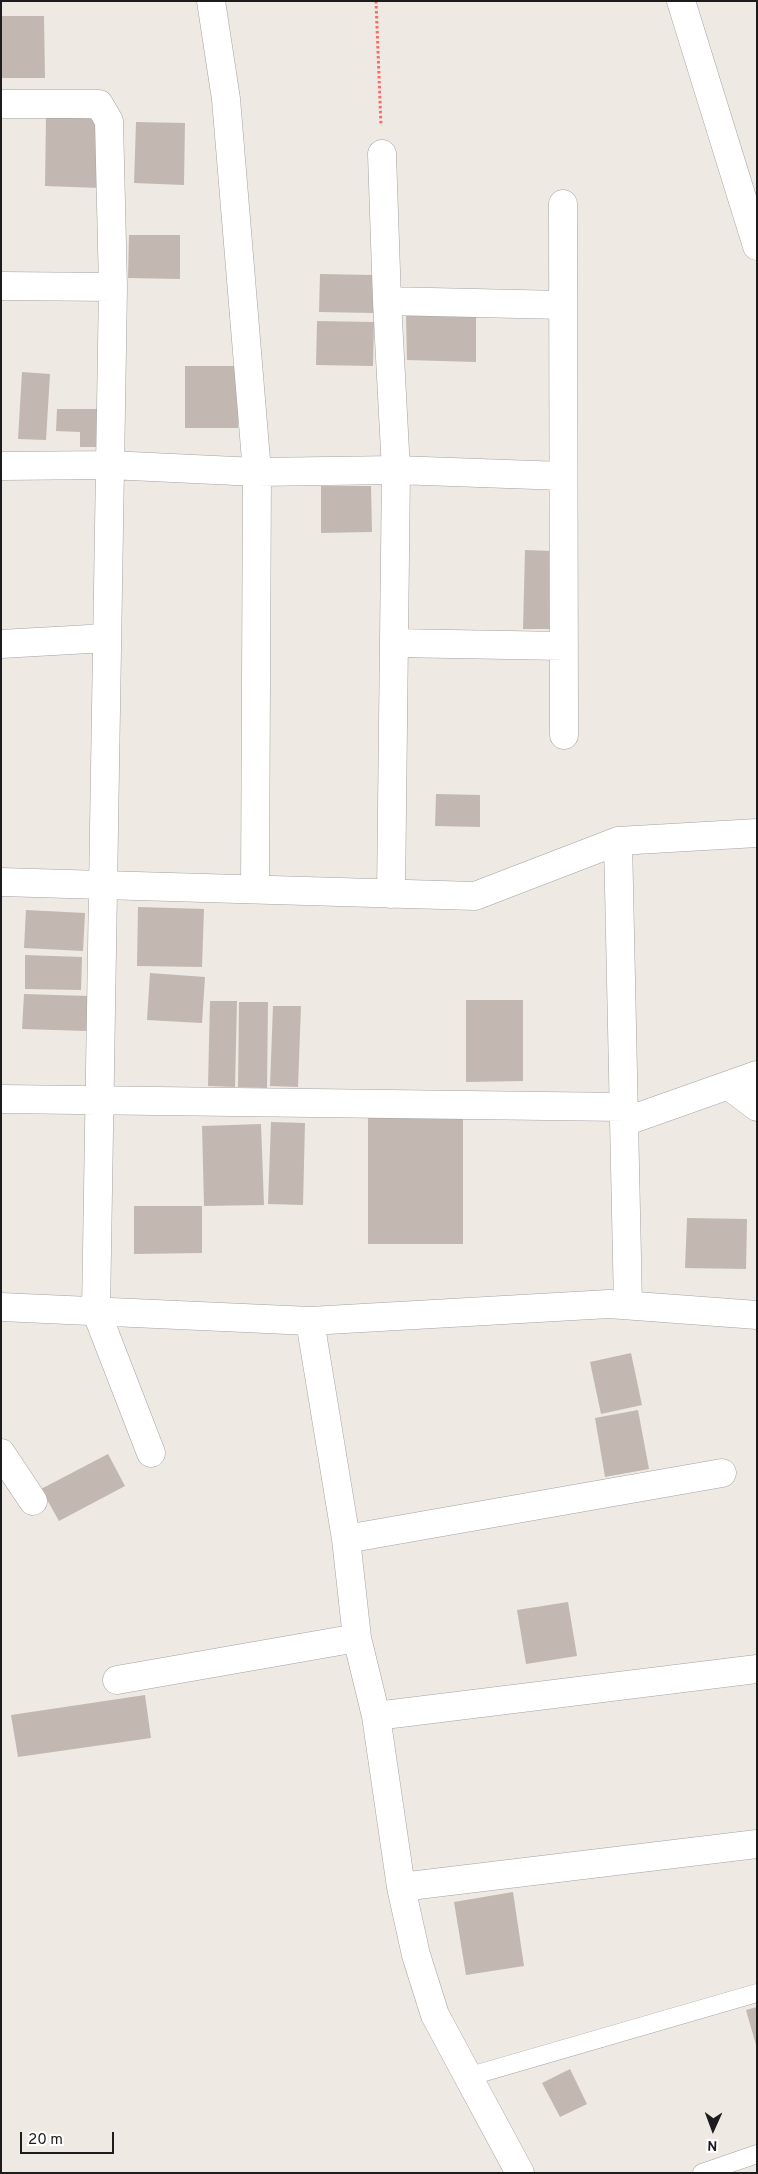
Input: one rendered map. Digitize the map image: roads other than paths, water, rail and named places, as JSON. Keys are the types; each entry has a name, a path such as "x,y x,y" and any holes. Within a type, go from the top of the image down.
{"street":[{"path":"211,1 226,99 257,472 255,889"},
{"path":"681,1 757,246"},
{"path":"1,104 99,104 109,121 113,287 96,1311 151,1452"},
{"path":"382,154 387,301 396,470 391,894"},
{"path":"563,204 564,735"},
{"path":"1,286 113,287"},
{"path":"387,301 564,305"},
{"path":"1,466 109,465 257,472 396,470 564,476"},
{"path":"1,644 106,638"},
{"path":"394,642 564,646"},
{"path":"1,882 475,896 618,841 757,833"},
{"path":"618,841 628,1305"},
{"path":"1,1099 624,1114 729,1086 757,1075"},
{"path":"729,1086 757,1107"},
{"path":"1,1307 310,1321 609,1304 757,1315"},
{"path":"310,1321 346,1540 357,1638 376,1716 401,1887 416,1955 435,2015 520,2173"},
{"path":"1,1453 33,1501"},
{"path":"346,1540 722,1474"},
{"path":"117,1680 357,1638"},
{"path":"376,1716 757,1669"},
{"path":"401,1887 757,1844"}],"lane":[{"path":"467,2076 757,1993"},
{"path":"702,2173 757,2154"}]}
